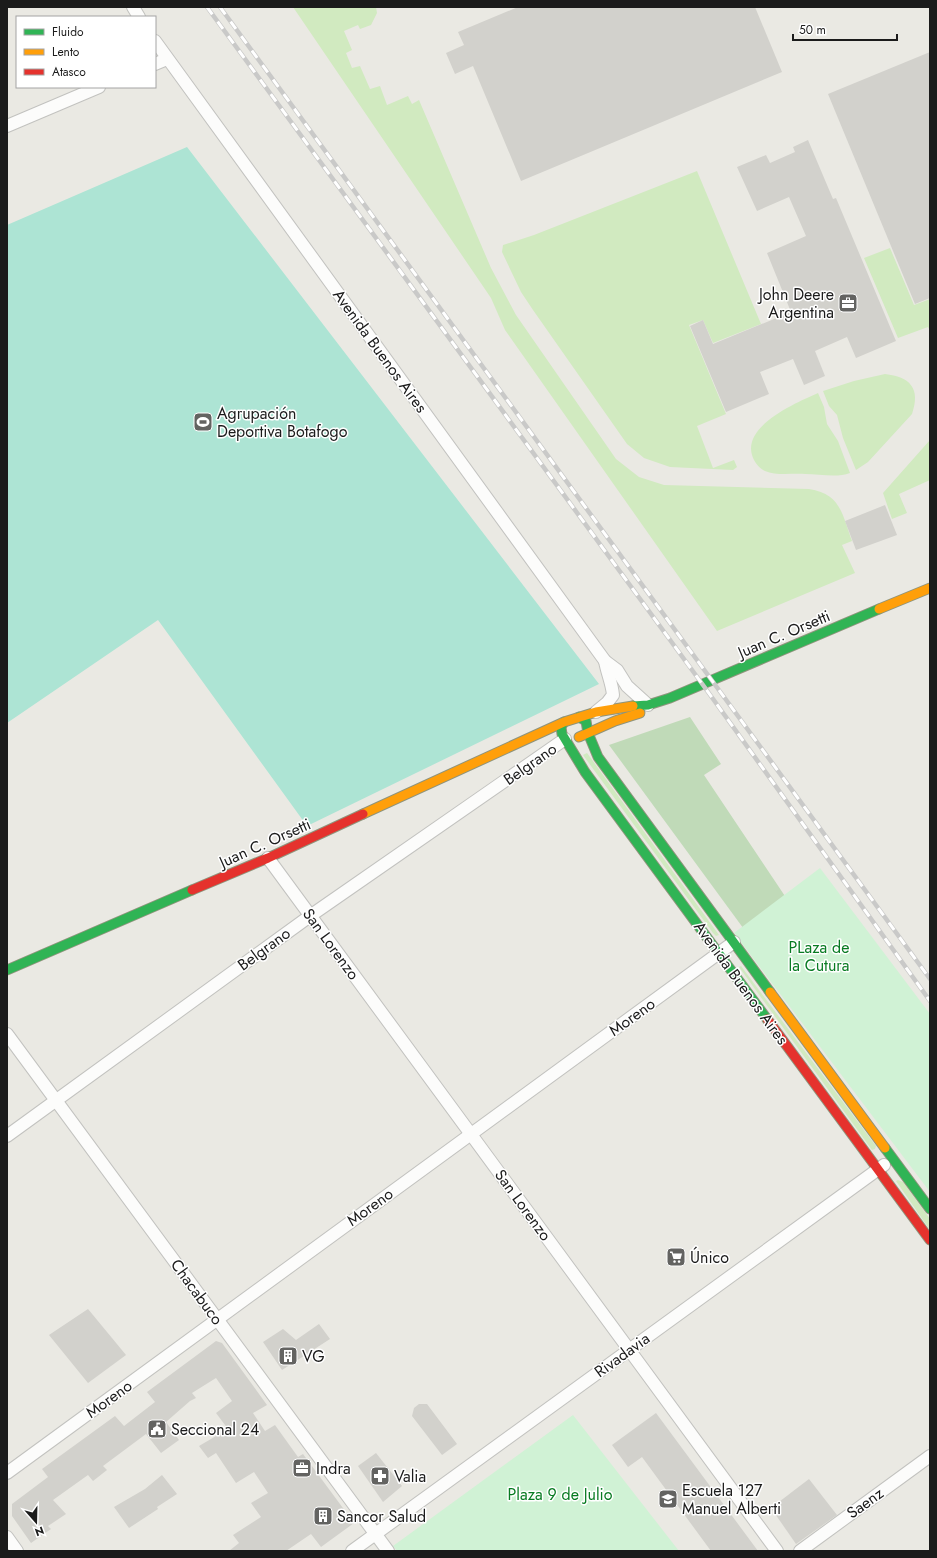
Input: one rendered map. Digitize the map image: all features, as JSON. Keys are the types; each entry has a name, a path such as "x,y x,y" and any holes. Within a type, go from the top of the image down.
{"main road":[{"name":"Juan C. Orsetti","path":"7,970 268,858 564,722 596,712 625,706 648,705 712,681 923,595 930,588"},
{"name":"Juan C. Orsetti","path":"533,737 550,737 565,740 638,714 648,705"},
{"name":"Avenida Buenos Aires","path":"579,717 586,721 588,733 598,757 930,1209"},
{"name":"Avenida Buenos Aires","path":"564,722 561,727 562,734 585,772 930,1240"}],"street":[{"path":"133,7 139,16"},
{"name":"Avenida Buenos Aires","path":"156,42 605,661 617,670 627,686 648,705"},
{"path":"156,64 167,58"},
{"path":"7,126 98,88"},
{"name":"Avenida Buenos Aires","path":"596,712 607,703 613,694 605,661"},
{"name":"Belgrano","path":"7,1136 310,916 565,740"},
{"name":"San Lorenzo","path":"268,858 777,1551"},
{"name":"Moreno","path":"7,1473 734,942"},
{"name":"Chacabuco","path":"7,1034 388,1551"},
{"name":"Rivadavia","path":"352,1551 893,1158"},
{"name":"Saenz","path":"800,1551 930,1456"},
{"path":"7,1537 17,1551"}],"green space":[{"path":"293,7 376,7 377,13 371,25 360,29 358,25 344,31 352,50 346,53 352,68 360,66 370,89 380,86 387,105 408,96 412,104 419,100 491,268 516,315 616,459 639,477 664,485 809,489 828,495 839,507 846,522 852,541 842,545 855,573 717,631 505,330 491,298"},
{"name":"Agrupación Deportiva Botafogo","path":"187,147 599,684 307,826 158,620 7,723 7,225"},
{"path":"697,171 761,324 713,343 703,320 689,325 726,414 697,426 713,468 734,460 737,467 733,470 670,467 644,458 627,444 521,292 502,252 503,245 534,235"},
{"path":"890,248 914,305 930,299 930,331 928,327 898,338 864,258"},
{"path":"885,374 901,378 911,385 915,397 912,414 868,462 856,470 843,438 837,415 829,406 823,391 854,381"},
{"path":"818,393 824,407 827,424 838,441 850,473 834,476 779,474 765,471 755,462 752,455 751,444 756,434 774,416 798,402"},
{"path":"930,440 930,480 899,494 907,513 892,519 883,493"},
{"path":"690,717 721,764 704,775 821,950 900,1142 609,745"},
{"path":"587,753 719,935 716,936 713,933 583,755"},
{"name":"PLaza de la Cutura","path":"820,868 930,1014 930,1192 734,933"},
{"path":"741,966 876,1146 875,1149 872,1150 739,967"},
{"path":"898,1180 903,1182 930,1219 930,1230 896,1181"},
{"name":"Plaza 9 de Julio","path":"573,1415 679,1551 397,1551 393,1546"}],"building":[{"path":"518,7 755,7 782,72 521,181 473,66 455,74 446,53 464,45 458,32"},
{"path":"930,52 930,298 915,304 828,94"},
{"name":"John Deere Argentina","path":"808,140 833,199 836,198 896,341 856,358 847,337 815,351 825,376 804,385 793,359 760,372 769,394 726,412 690,326 703,320 713,344 791,312 767,253 806,236 789,197 757,211 737,167 766,155 770,163 795,152 793,147"},
{"path":"885,505 897,535 856,550 845,521"},
{"path":"88,1309 126,1355 88,1383 49,1335"},
{"name":"VG","path":"319,1324 330,1339 282,1370 263,1342 283,1329 296,1340"},
{"path":"216,1341 222,1343 267,1405 253,1413 265,1431 275,1425 298,1457 303,1454 354,1523 321,1547 311,1534 286,1551 229,1551 239,1543 233,1535 261,1517 251,1503 268,1493 254,1472 236,1483 216,1453 208,1458 199,1446 228,1429 216,1413 232,1401 216,1378 192,1393 196,1398 190,1401 166,1422 179,1440 161,1453 146,1434 103,1466 107,1470 93,1481 88,1475 53,1500 66,1514 48,1526 51,1529 31,1543 12,1516 12,1504 48,1477 42,1469 115,1416 124,1426 155,1402 147,1392"},
{"path":"419,1404 427,1404 457,1444 442,1455 412,1416 414,1408"},
{"path":"656,1413 758,1551 711,1551 642,1457 628,1467 612,1445"},
{"name":"Valia","path":"376,1453 402,1486 383,1502 358,1466"},
{"path":"162,1475 177,1494 157,1507 158,1509 129,1528 114,1507 145,1489"},
{"path":"809,1479 837,1515 796,1544 771,1508"}],"railway":[{"path":"207,7 703,685 930,1001"},
{"path":"220,7 930,979"}],"traffic: fast":[{"path":"633,706 648,705 670,698 879,609"},
{"path":"579,717 586,721 588,733 598,757 770,992"},
{"path":"564,722 561,727 562,734 585,772 767,1019"},
{"path":"7,970 192,890"},
{"path":"885,1148 930,1209"}],"traffic: slow":[{"path":"879,609 930,588"},
{"path":"363,814 564,722 596,712 633,706"},
{"path":"579,737 615,721 640,713"},
{"path":"770,992 885,1148"}],"traffic: jam":[{"path":"192,890 268,858 363,814"},
{"path":"767,1019 930,1240"}],"place":[{"name":"John Deere Argentina","path":"848,303"},
{"name":"Agrupación Deportiva Botafogo","path":"203,422"},
{"name":"Único","path":"676,1257"},
{"name":"VG","path":"288,1356"},
{"name":"Seccional 24","path":"157,1429"},
{"name":"Indra","path":"302,1468"},
{"name":"Valia","path":"380,1476"},
{"name":"Escuela 127 Manuel Alberti","path":"668,1499"},
{"name":"Sancor Salud","path":"323,1516"}]}
